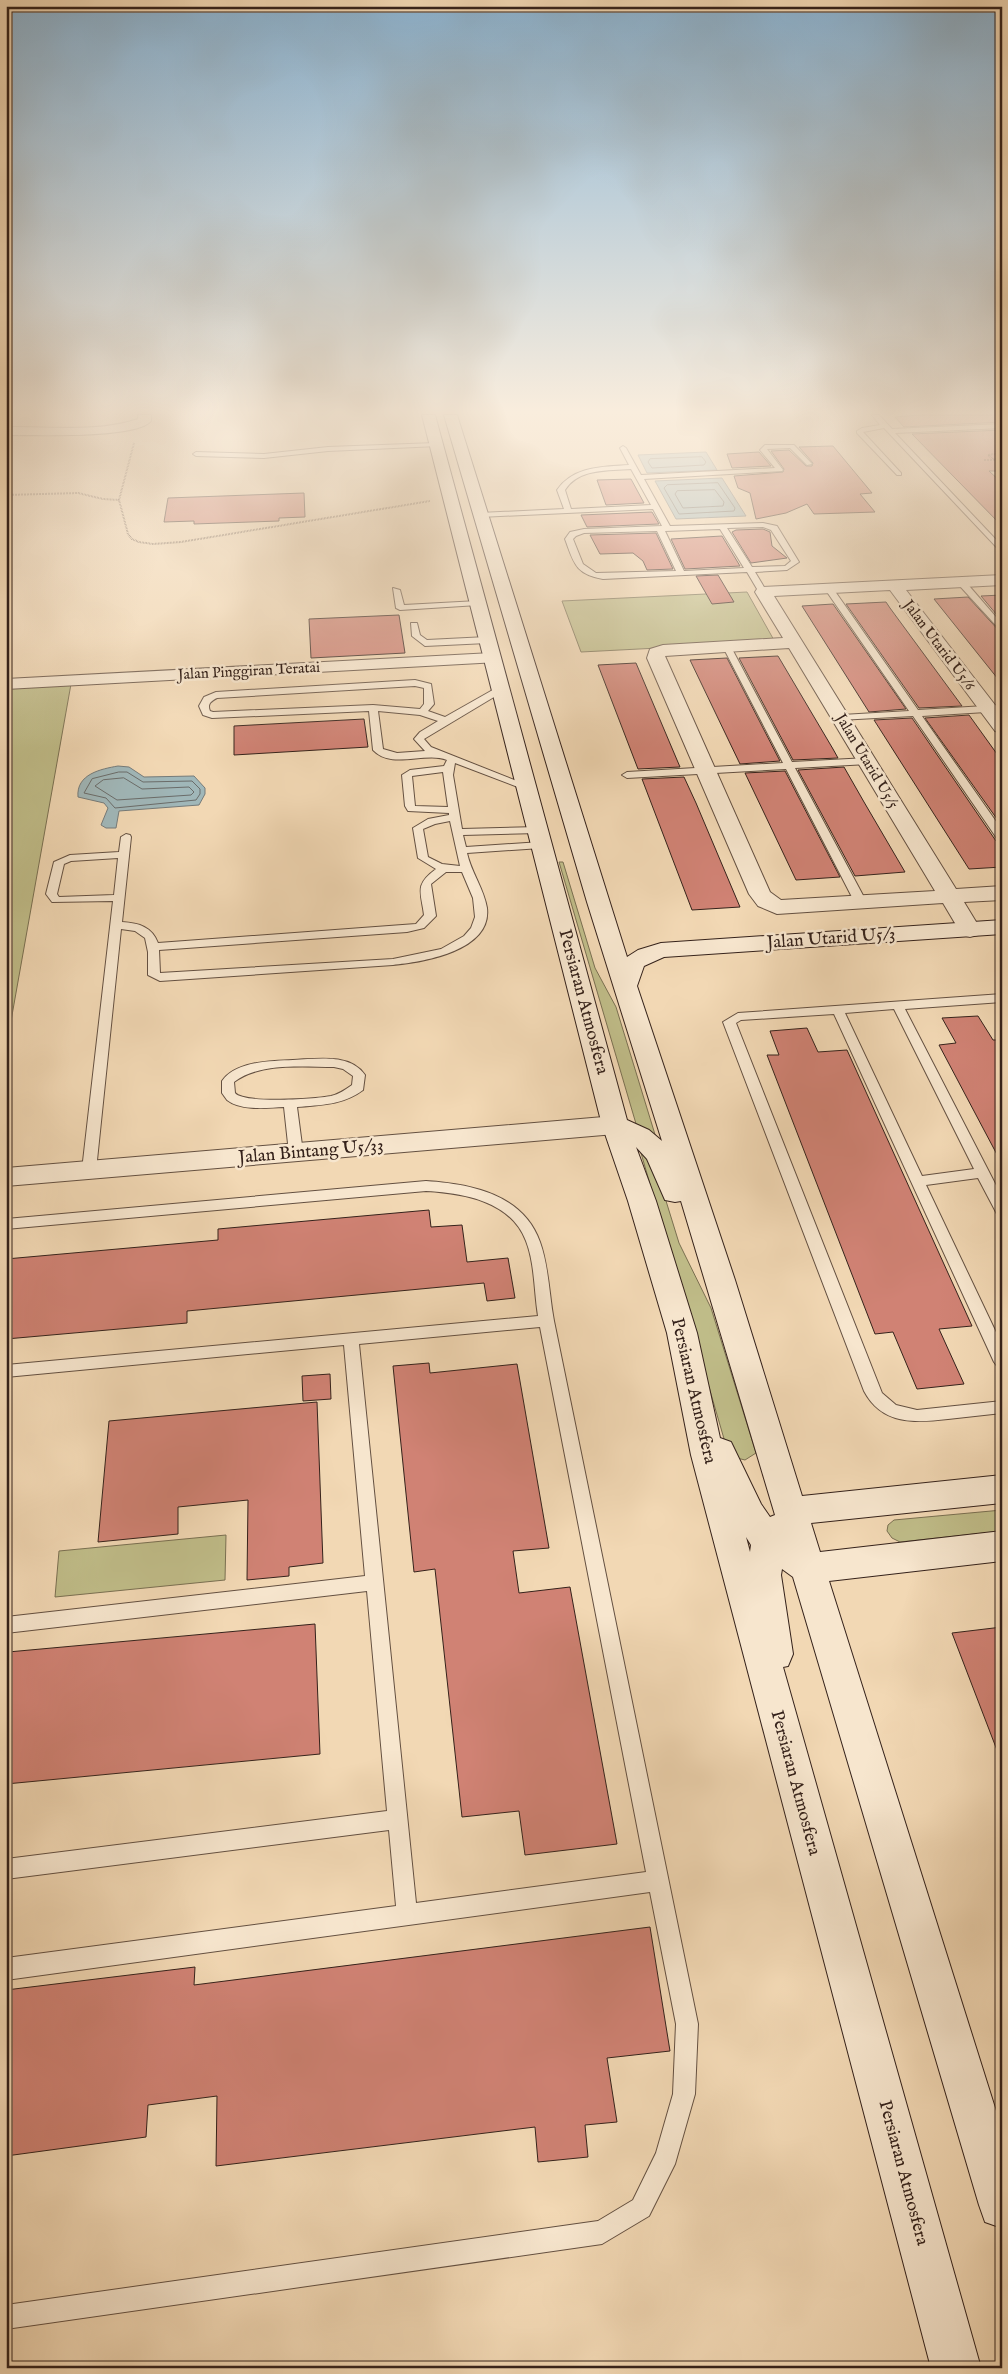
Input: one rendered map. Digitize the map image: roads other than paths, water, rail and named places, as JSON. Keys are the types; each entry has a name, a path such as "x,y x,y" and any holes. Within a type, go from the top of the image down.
{"street":[{"name":"Persiaran Atmosfera","path":"457,526 526,787 559,836 606,924 720,1280 780,1526 808,1568 1002,2205"},
{"name":"Persiaran Atmosfera","path":"483,526 559,836 615,1125 642,1201 682,1333 707,1455 956,2368"},
{"path":"763,592 1002,580"},
{"name":"Jalan Utarid U5/6","path":"895,586 995,709 1002,727"},
{"name":"Jalan Utarid U5/5","path":"763,592 842,718 970,930"},
{"path":"795,643 663,650 656,654 656,658 704,770 760,894 766,901 778,907 1002,893"},
{"name":"Jalan Pinggiran Teratai","path":"6,684 490,649"},
{"path":"606,924 622,937 661,950"},
{"name":"Jalan Utarid U5/3","path":"661,950 1002,927"},
{"path":"625,986 628,969 641,956 661,950"},
{"path":"615,1125 643,1138 659,1152 689,1228 720,1280"},
{"name":"Jalan Bintang U5/33","path":"6,1178 615,1125"},
{"path":"682,1333 722,1458 748,1513 780,1526 1002,1489"},
{"path":"780,1526 764,1576 774,1649 822,1881"},
{"path":"808,1568 1002,1546"}],"lane":[{"path":"722,526 763,592"},
{"path":"731,526 584,531 573,534 570,539 582,571 589,575 602,577 787,568 795,562 774,528 766,526"},
{"path":"980,526 1000,547"},
{"path":"664,528 681,573"},
{"path":"961,582 1002,630"},
{"path":"829,589 1002,838"},
{"path":"396,590 400,608 478,603"},
{"path":"414,625 416,636 425,643 490,649"},
{"path":"727,647 860,901"},
{"path":"422,712 429,704 428,686 415,683 216,695 208,697 204,703 206,713 212,715 373,708 422,712 446,720"},
{"path":"501,689 423,734 419,739 428,749 526,787"},
{"path":"373,708 378,750 382,754 437,752"},
{"path":"842,718 995,709"},
{"path":"115,925 140,927 146,931 154,946 154,975 160,977 420,959 456,947 474,930 481,917 478,899 466,869 461,850 447,769 453,758"},
{"path":"627,775 868,761"},
{"path":"447,769 410,773 407,775 410,806 412,809 455,814"},
{"path":"455,814 432,821 418,828 423,858 432,866 443,870 466,869"},
{"path":"458,832 559,836"},
{"path":"461,850 559,836"},
{"path":"89,1170 126,837"},
{"path":"118,898 56,900 51,894 59,862 70,858 123,854"},
{"path":"154,946 407,929 420,926 430,916 426,884 428,880 443,870"},
{"path":"1002,998 738,1017 729,1022 872,1391 878,1401 889,1410 902,1415 917,1416 1002,1407"},
{"path":"898,1006 1002,1211"},
{"path":"838,1010 1002,1362"},
{"path":"334,1063 346,1064 359,1075 358,1087 349,1094 330,1100 290,1102 250,1104 239,1101 228,1094 228,1081 233,1075 258,1067 334,1063"},
{"path":"290,1102 296,1153"},
{"path":"917,1181 982,1173"},
{"path":"6,1224 426,1186 451,1186 481,1194 500,1204 519,1219 532,1240 546,1321 687,2024 684,2094 667,2156 640,2208 602,2232 6,2317"},
{"path":"6,1371 546,1321"},
{"path":"350,1339 407,1915"},
{"path":"6,1625 375,1582"},
{"path":"6,1869 398,1819"},
{"path":"6,1969 658,1881"}],"water":[{"path":"118,766 129,767 144,777 194,776 205,788 205,794 199,805 119,811 116,828 106,828 101,825 108,808 104,803 78,797 78,789 85,778 91,774"}]}
